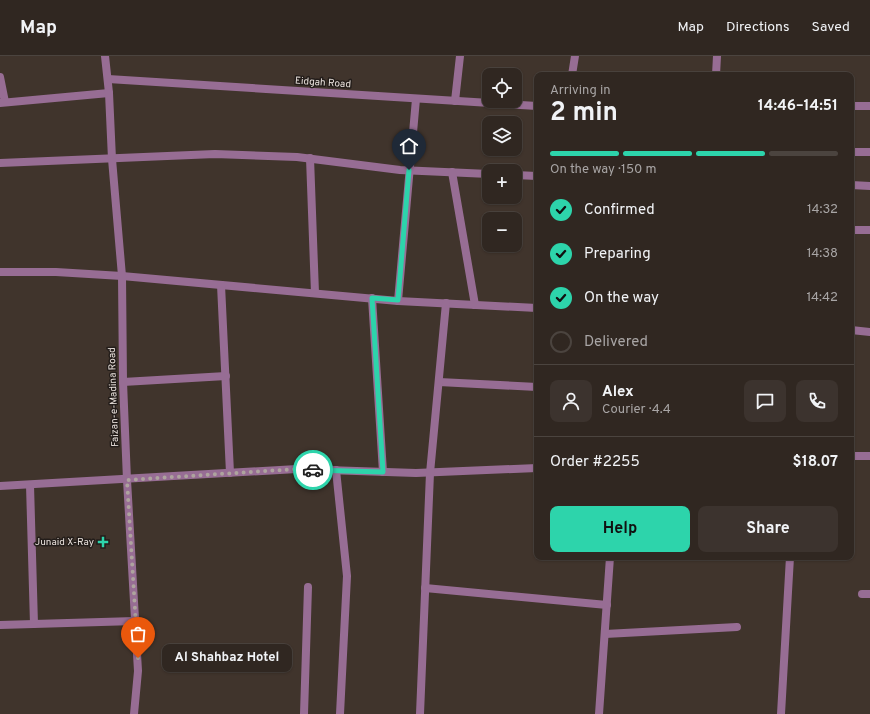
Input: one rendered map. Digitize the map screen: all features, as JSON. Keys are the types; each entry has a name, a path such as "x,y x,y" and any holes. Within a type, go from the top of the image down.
{"street":[{"name":"Faizan-e-Madina Road","path":"105,56 108,79 112,159 122,276 123,382 138,671 134,714"},
{"path":"454,101 460,56"},
{"path":"572,72 575,56"},
{"path":"716,72 717,56"},
{"path":"0,77 3,102 109,93"},
{"name":"Eidgah Road","path":"108,79 534,106"},
{"path":"398,300 416,99"},
{"path":"854,106 870,106"},
{"path":"854,152 870,152"},
{"path":"0,163 215,154 310,158 409,170 482,174"},
{"path":"310,158 315,293"},
{"path":"452,172 475,304"},
{"path":"522,175 534,176"},
{"path":"854,186 870,186"},
{"path":"854,230 870,230"},
{"path":"0,272 56,272 122,276 372,298 534,308"},
{"path":"221,285 230,473"},
{"path":"372,298 383,472"},
{"path":"420,714 430,473 446,303"},
{"path":"854,330 870,332"},
{"path":"123,382 226,376"},
{"path":"439,382 534,387"},
{"path":"854,456 870,456"},
{"path":"0,486 127,480 297,469 430,473 534,468"},
{"path":"336,470 347,576 340,714"},
{"path":"30,485 34,624"},
{"path":"599,714 610,560"},
{"path":"781,714 790,560"},
{"path":"304,714 308,587"},
{"path":"425,588 607,605"},
{"path":"0,625 135,621"},
{"path":"605,634 737,627"}],"way so far":[{"path":"138,658 127,480 297,469 313,470"}],"place":[{"name":"Junaid X-Ray","path":"103,542"},
{"name":"Al Shahbaz Hotel","path":"138,658"}],"route":[{"path":"313,470 383,472 372,298 398,300 409,170"}]}
